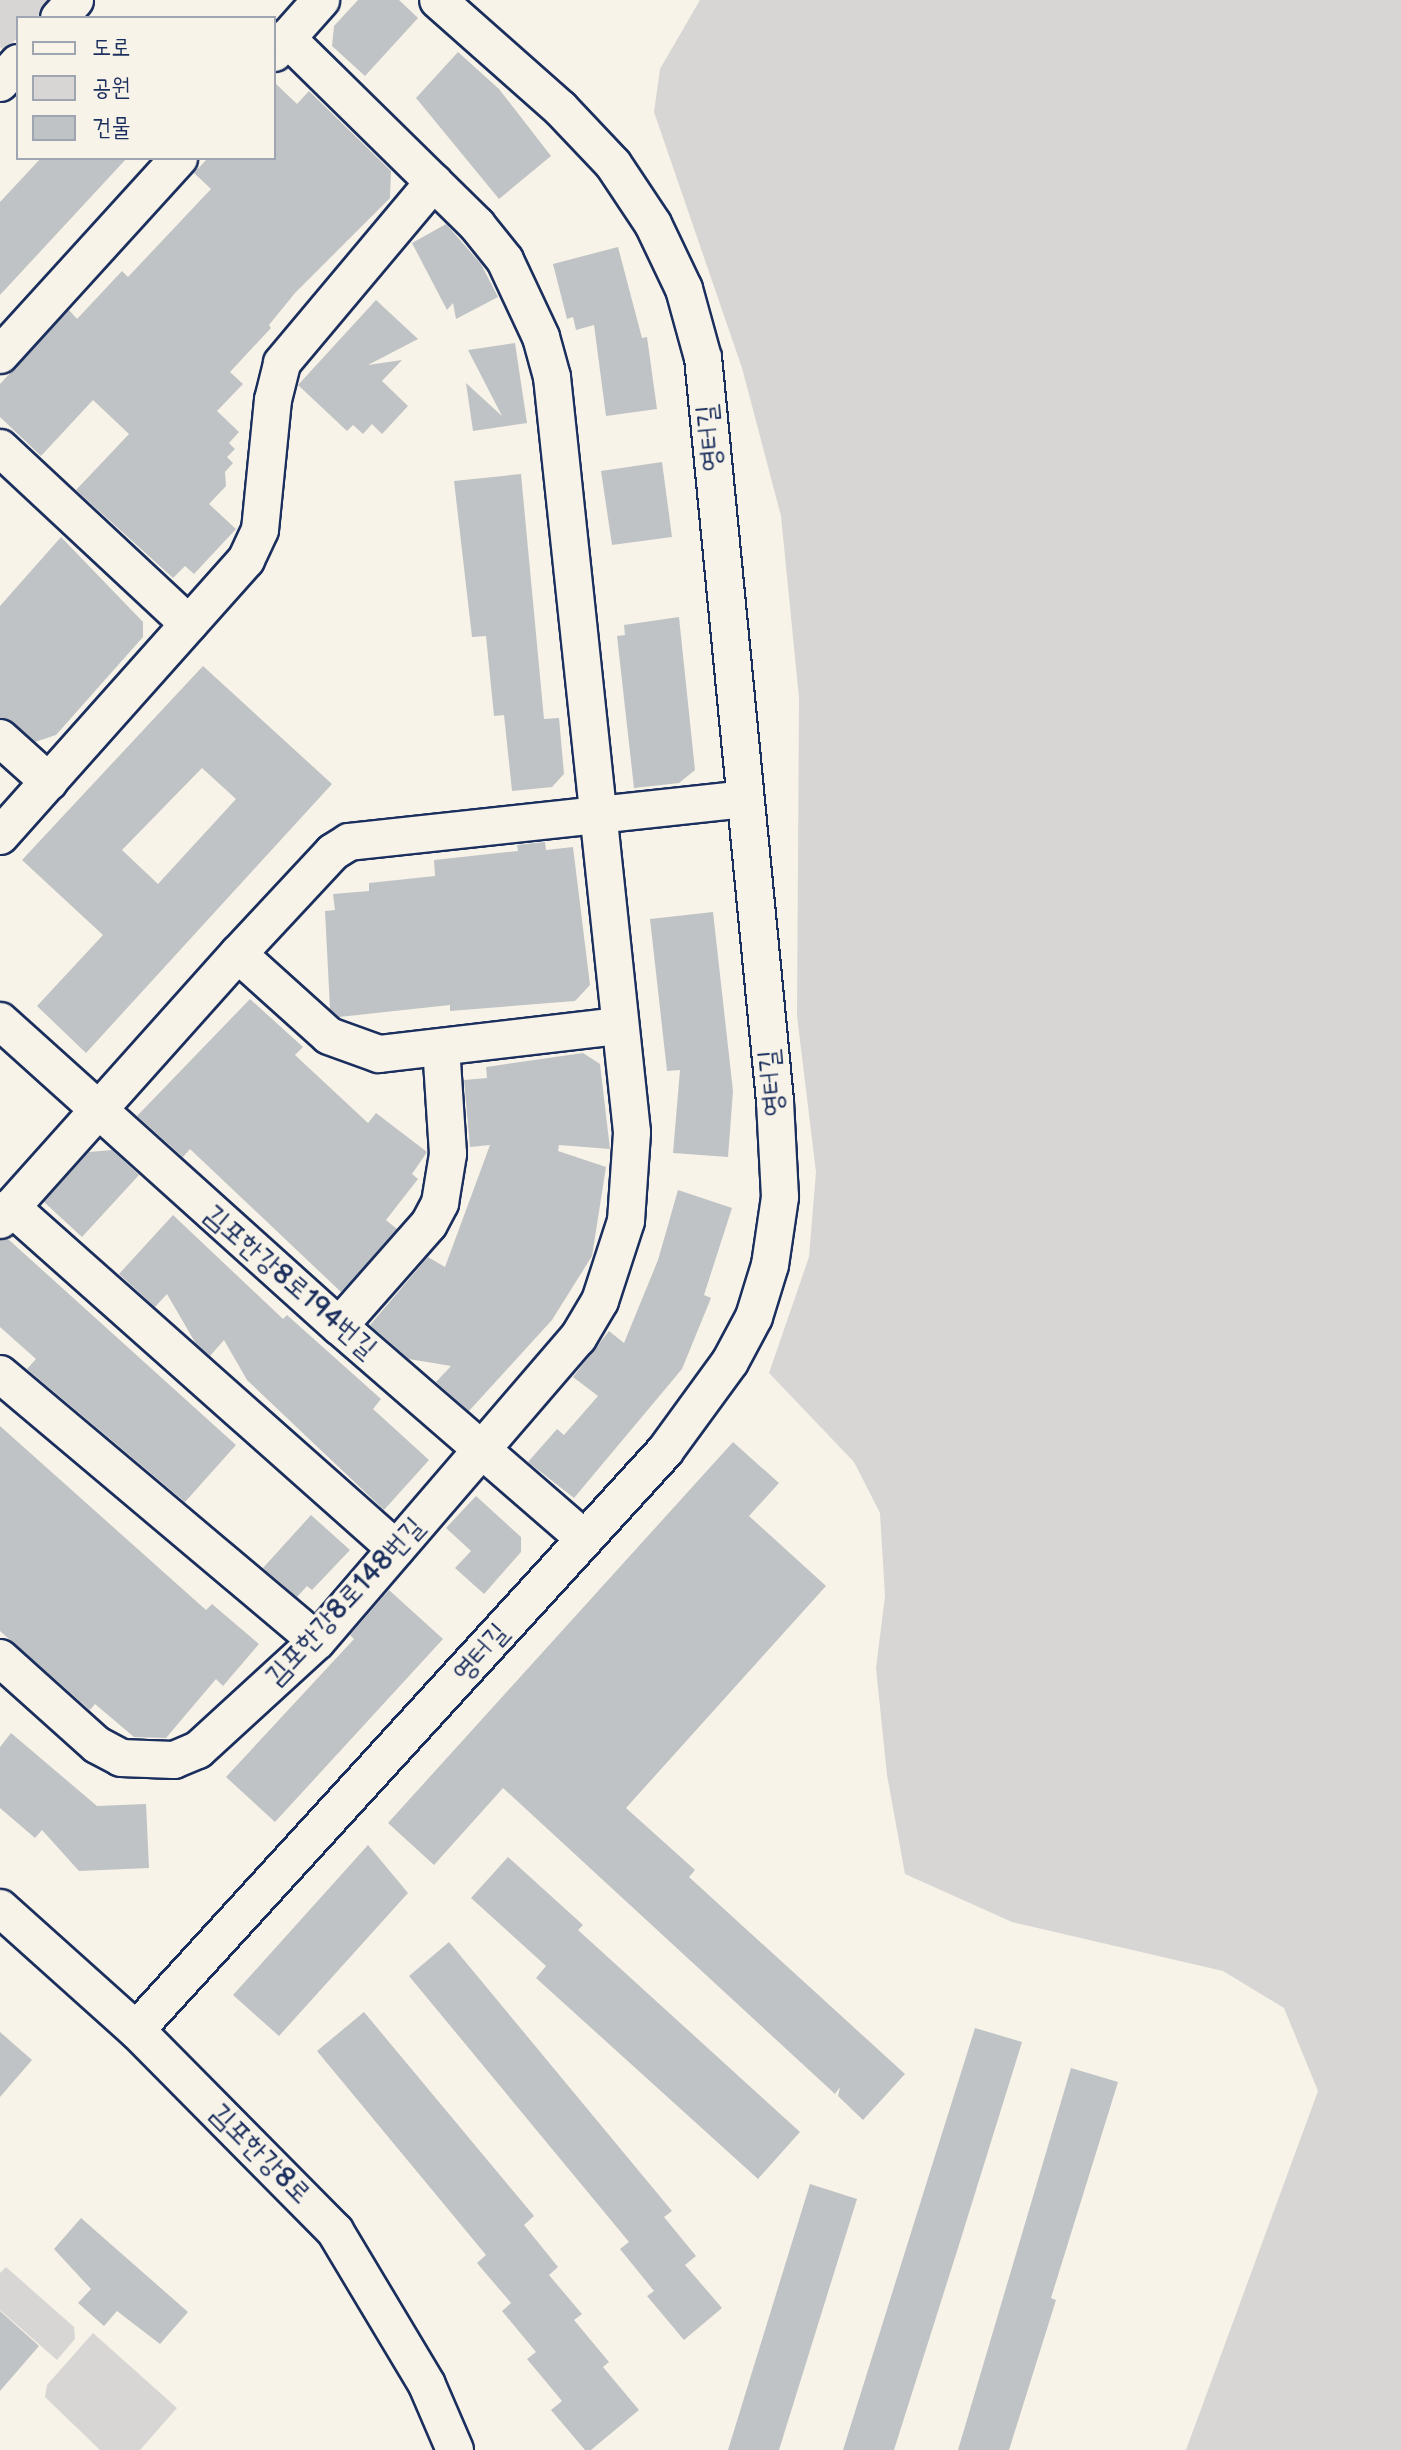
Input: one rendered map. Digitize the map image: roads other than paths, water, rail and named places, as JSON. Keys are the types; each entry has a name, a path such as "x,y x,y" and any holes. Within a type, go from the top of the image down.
{"street":[{"path":"61,16 75,0"},
{"path":"281,46 321,0"},
{"name":"영터길","path":"136,2030 585,1539 702,1405 754,1317 770,1265 780,1197 775,1101 743,799 703,358 684,289 653,224 613,164 561,109 438,0"},
{"name":"김포한강8로148번길","path":"0,1658 97,1745 121,1758 174,1760 198,1750 317,1641 484,1449 578,1338 600,1301 616,1260 632,1164 552,377 541,337 505,260 434,182 281,46"},
{"path":"0,83 16,65"},
{"path":"0,355 177,160"},
{"path":"0,836 246,560 260,530 273,400 282,363 434,182"},
{"path":"0,448 189,624"},
{"path":"0,738 49,782"},
{"path":"396,1549 6,1214 238,954 333,852 349,842 743,799"},
{"path":"238,954 329,1036 358,1050 379,1054 618,1026"},
{"name":"김포한강8로194번길","path":"0,1021 339,1326 585,1539"},
{"path":"339,1326 429,1224 440,1203 448,1154 441,1047"},
{"path":"0,1374 317,1641"},
{"name":"김포한강8로","path":"0,1908 136,2030 335,2231 427,2385 455,2450"}]}
